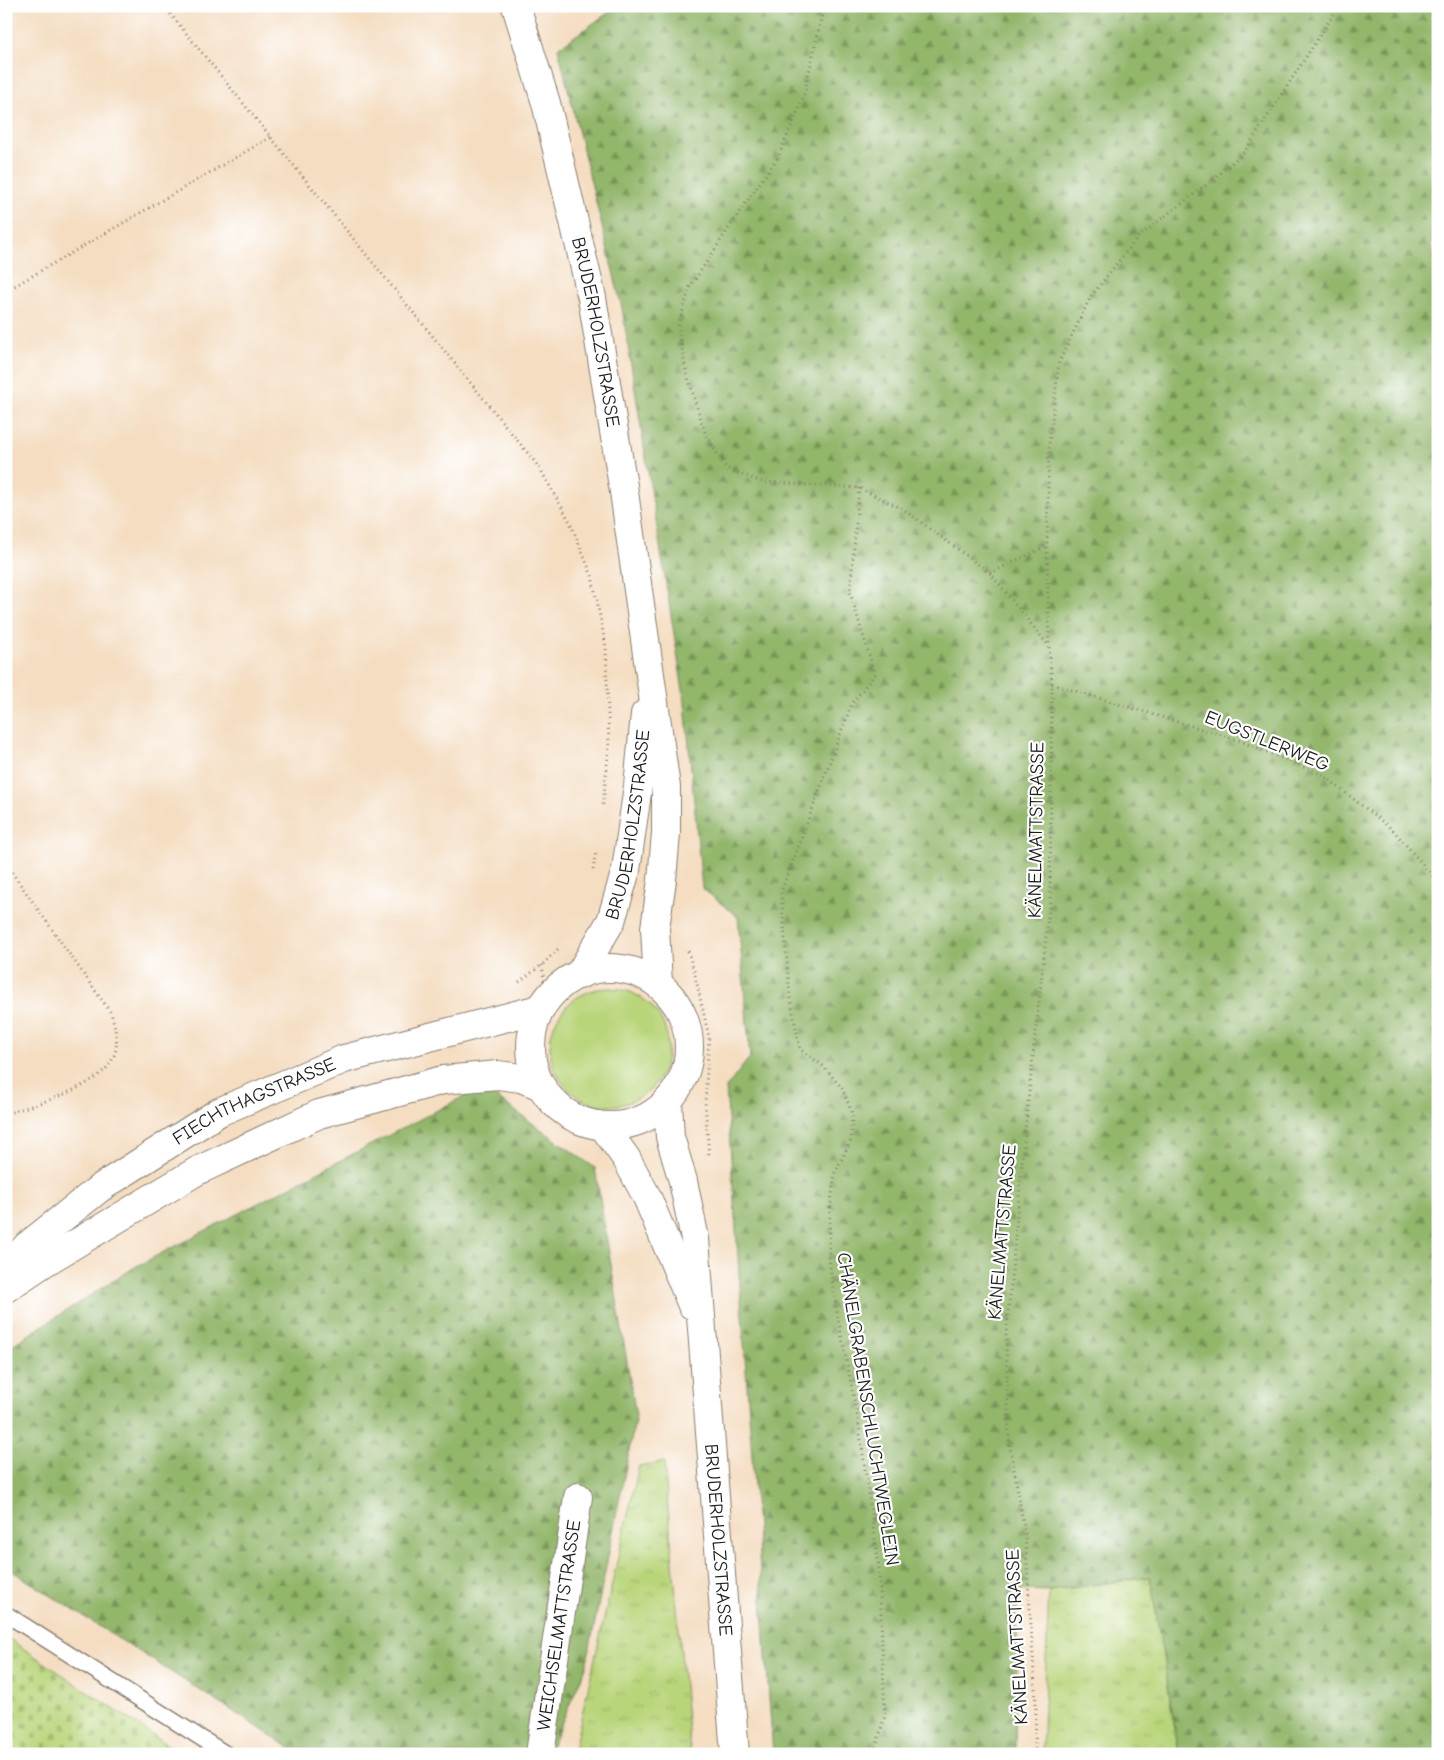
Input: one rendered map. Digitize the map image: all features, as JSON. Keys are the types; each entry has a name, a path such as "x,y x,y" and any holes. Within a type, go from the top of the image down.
{"main road":[{"name":"BRUDERHOLZSTRASSE","path":"516,6 546,103 592,298 624,492 666,787 666,833 655,928 658,984"},
{"name":"BRUDERHOLZSTRASSE","path":"579,975 611,921 626,870 638,786 649,665"},
{"name":"BRUDERHOLZSTRASSE","path":"601,969 625,970 648,978 658,984 675,1002 681,1012 689,1035 689,1059 686,1071 675,1093 659,1110 638,1122 621,1126 590,1124 567,1114 557,1106 541,1086 536,1076 531,1054 533,1031 540,1010 559,987 579,975 601,969"},
{"name":"FIECHTHAGSTRASSE","path":"6,1269 27,1246 100,1188 218,1112 344,1059 540,1010"},
{"name":"FIECHTHAGSTRASSE","path":"6,1288 45,1262 197,1171 319,1114 443,1080 498,1075 521,1078 541,1086"},
{"name":"BRUDERHOLZSTRASSE","path":"668,1102 670,1137 683,1181 695,1238 735,1754"},
{"name":"BRUDERHOLZSTRASSE","path":"603,1126 626,1158 647,1197 702,1327"},
{"name":"WEICHSELMATTSTRASSE","path":"540,1754 578,1497"}],"lane":[{"path":"6,1614 226,1754"}],"path":[{"path":"164,6 539,467 570,522 592,576 606,647 609,746 602,813"},
{"path":"824,6 803,100 778,157 690,287 678,326 686,371 705,433 726,468 762,482 859,488 903,508 990,573 1048,646"},
{"name":"KÄNELMATTSTRASSE","path":"1034,1754 1036,1704 1026,1532 1009,1442 1006,1337 1025,1130 1050,900 1052,684 1048,646 1047,546 1049,445 1059,362 1091,296 1139,236 1214,179 1245,152 1339,6"},
{"path":"6,291 271,136"},
{"name":"CHÄNELGRABENSCHLUCHTWEGLEIN","path":"859,488 850,592 875,674 852,703 781,892 790,996 800,1049 823,1066 842,1088 852,1113 851,1140 835,1173 830,1209 829,1260 836,1308 858,1420 879,1567 885,1716 874,1754"},
{"path":"990,573 1047,546"},
{"name":"EUGSTLERWEG","path":"1052,684 1238,740 1323,775 1393,830 1438,882"},
{"path":"591,877 596,850"},
{"path":"6,864 111,1013 117,1037 113,1059 97,1078 68,1093 6,1114"},
{"path":"655,928 668,930 684,940 694,971 709,1037 705,1102 709,1159"},
{"path":"514,986 542,965 560,947"}],"green space":[{"path":"618,6 1438,6 1438,220 1431,246 1438,261 1438,1754 1179,1754 1150,1577 1049,1591 1018,1590 1015,1754 773,1754 726,1088 750,1057 738,917 702,888 685,703 622,308 558,48"},
{"path":"609,988 632,992 651,1005 664,1024 668,1047 664,1070 651,1089 632,1102 609,1106 586,1102 567,1089 554,1070 550,1047 554,1024 567,1005 586,992"},
{"path":"482,1087 595,1168 636,1416 586,1667 548,1754 300,1754 6,1567 6,1349 135,1267"},
{"path":"664,1462 690,1754 573,1754 639,1466"},
{"path":"1151,1577 1179,1754 1042,1754 1049,1591"},
{"path":"6,1637 181,1754 6,1754"}]}
